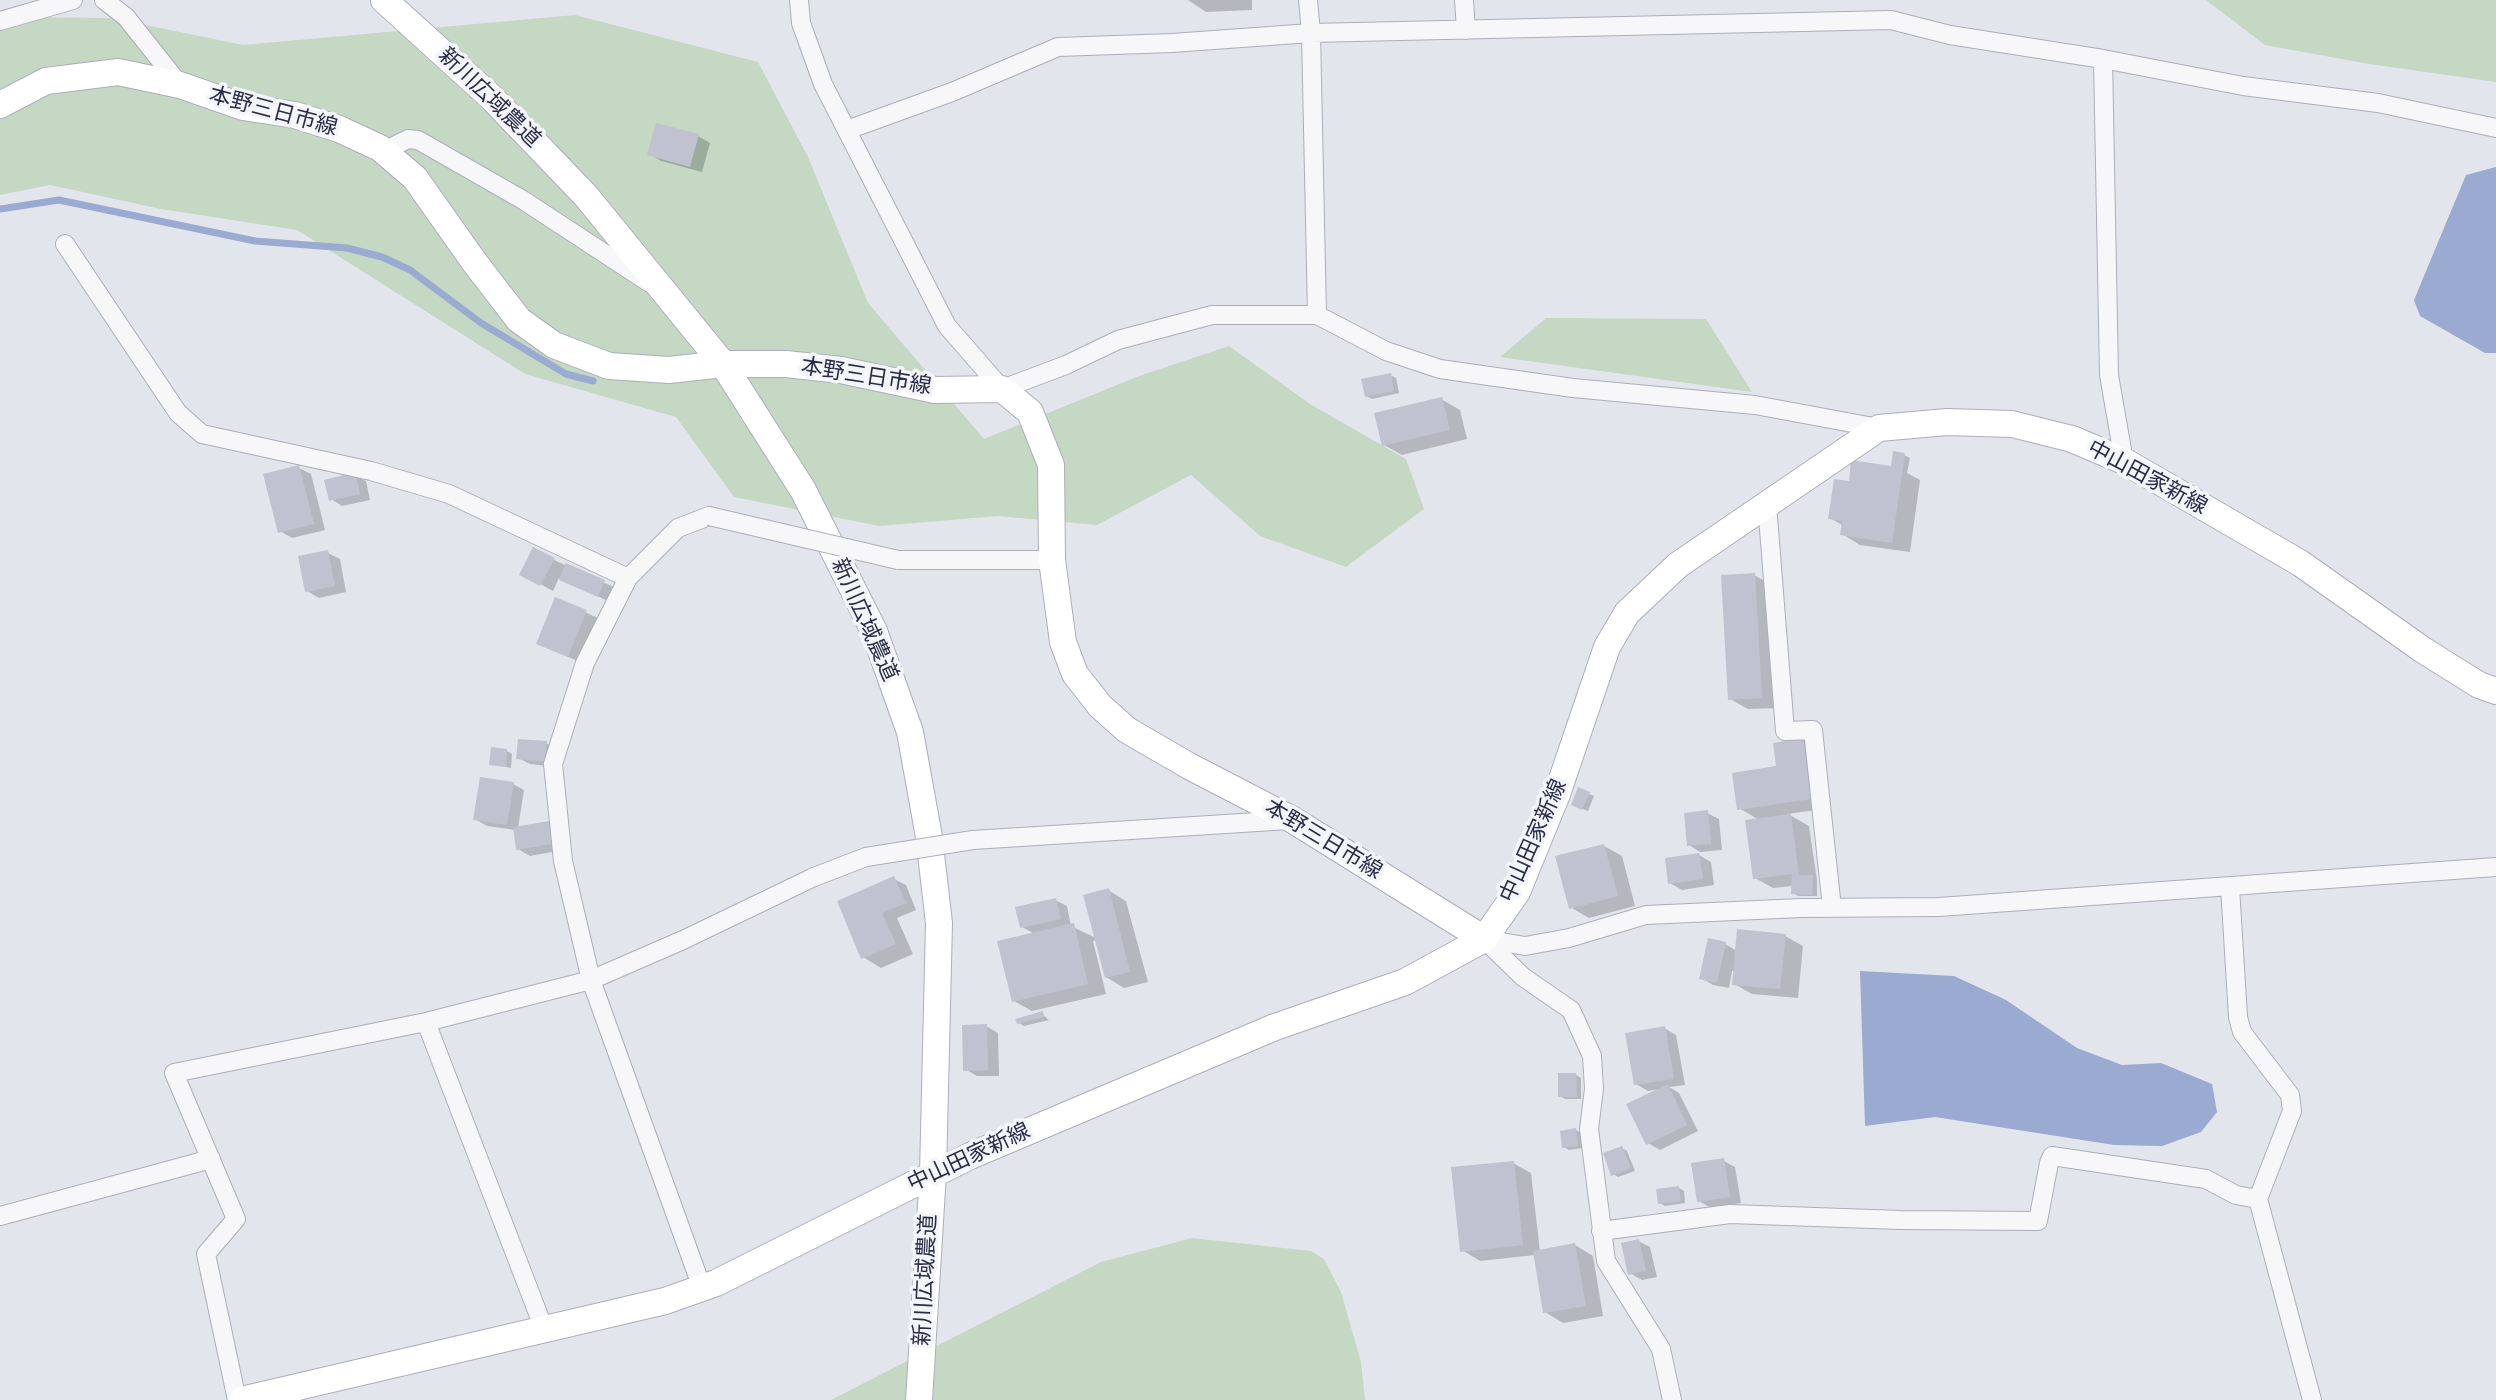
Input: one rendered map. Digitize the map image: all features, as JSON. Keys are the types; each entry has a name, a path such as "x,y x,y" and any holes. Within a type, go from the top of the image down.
{"main road":[{"name":"新川広域農道","path":"384,0 491,97 586,196 723,364 803,490 867,616 910,732 929,837 939,923 933,1173 919,1400"},
{"name":"本野三日市線","path":"0,105 46,81 118,72 180,85 243,107 295,115 339,129 384,151 415,178 519,320 554,345 609,366 669,370 723,364 786,364 841,370 935,390 1002,389 1030,412 1051,465 1052,560 1063,642 1075,674 1100,706 1127,730 1293,820 1484,939"},
{"name":"中山田家新線","path":"240,1400 665,1301 702,1288 933,1173 1249,1037 1405,982 1484,939 1517,892 1557,794 1607,647 1627,613 1678,565 1879,428 1947,422 2012,424 2072,439 2124,461 2300,563 2423,650 2479,685 2496,691"}],"street":[{"path":"0,21 73,0"},
{"path":"104,0 126,17 180,85"},
{"path":"799,0 801,23 823,84 947,326 1002,389 1066,365 1118,340 1212,315 1317,315 1386,351 1440,369 1573,388 1755,405 1879,428"},
{"path":"1308,0 1317,315"},
{"path":"1464,0 1466,30"},
{"path":"847,130 952,92 1058,47 1311,33 1891,20 1950,35 2103,59 2243,86 2378,103 2496,128"},
{"path":"2103,59 2109,375 2124,461"},
{"path":"384,151 408,139 418,140 523,200 667,295"},
{"path":"65,244 178,413 202,434 371,471 449,494 628,578"},
{"path":"1767,504 1785,731 1813,730 1832,908"},
{"path":"702,1288 591,980 563,861 553,764 585,663 628,578 678,528 709,516 898,560 1052,560"},
{"path":"240,1400 206,1254 236,1219 174,1073 426,1022 591,980 814,877 866,857 973,840 1293,820"},
{"path":"1484,939 1525,946 1569,938 1646,915 1939,907 2496,867"},
{"path":"2230,887 2238,1017 2242,1032 2290,1095 2292,1111 2258,1199 2312,1400"},
{"path":"1484,939 1523,977 1571,1010 1592,1056 1594,1089 1589,1129 1606,1261 1661,1349 1672,1400"},
{"path":"426,1022 544,1329"},
{"path":"1601,1231 1730,1214 2038,1221 2052,1156 2206,1179 2236,1195 2258,1199"},
{"path":"0,1216 211,1159"}],"green space":[{"path":"2206,0 2496,0 2496,82 2265,45"},
{"path":"575,15 758,62 808,157 868,303 984,439 1139,376 1229,346 1310,404 1406,459 1424,509 1346,567 1260,536 1191,475 1097,525 998,516 879,526 734,497 676,417 525,374 297,230 161,209 50,185 0,195 0,22 17,17 111,18 243,45"},
{"path":"1546,318 1706,319 1752,392 1500,357"},
{"path":"1192,1238 1311,1251 1324,1259 1341,1292 1361,1362 1365,1400 831,1400 1101,1262"}],"water":[{"path":"2496,167 2496,353 2485,353 2420,316 2414,300 2466,175"},
{"path":"1860,971 1954,976 2006,1000 2077,1048 2122,1065 2161,1063 2212,1084 2217,1112 2201,1132 2162,1146 2114,1145 1935,1117 1865,1126"}],"building":[{"path":"656,123 699,134 690,167 647,155"},
{"path":"1391,373 1394,391 1365,397 1361,379"},
{"path":"1442,397 1450,430 1382,446 1374,413"},
{"path":"1893,451 1905,453 1892,543 1840,535 1842,521 1828,519 1834,479 1849,481 1851,460 1891,466"},
{"path":"299,465 314,524 278,533 263,474"},
{"path":"355,472 360,494 329,501 324,480"},
{"path":"533,547 555,558 540,586 519,575"},
{"path":"328,550 335,586 305,592 298,556"},
{"path":"566,563 605,580 598,597 559,580"},
{"path":"1755,573 1762,698 1728,700 1721,575"},
{"path":"555,597 587,610 568,657 536,644"},
{"path":"1803,738 1811,799 1737,810 1732,773 1776,766 1773,743"},
{"path":"518,739 547,741 545,762 516,759"},
{"path":"491,747 507,749 506,767 489,765"},
{"path":"480,777 514,782 507,825 473,820"},
{"path":"1578,787 1590,792 1582,810 1571,805"},
{"path":"1708,810 1711,844 1687,846 1684,813"},
{"path":"1791,814 1799,875 1813,875 1812,895 1791,894 1792,874 1753,879 1745,820"},
{"path":"549,821 552,844 516,850 513,827"},
{"path":"1604,844 1618,896 1569,909 1555,856"},
{"path":"1699,853 1703,879 1668,884 1665,858"},
{"path":"894,876 906,903 882,913 896,944 861,959 837,901"},
{"path":"1109,888 1130,972 1105,978 1083,895"},
{"path":"1056,898 1061,919 1020,928 1015,907"},
{"path":"1074,923 1088,984 1012,1002 997,941"},
{"path":"1737,929 1786,934 1780,989 1732,985"},
{"path":"1708,938 1726,942 1717,983 1699,979"},
{"path":"1043,1011 1044,1017 1017,1024 1015,1019"},
{"path":"987,1024 988,1070 963,1071 962,1025"},
{"path":"1665,1026 1674,1079 1634,1085 1625,1033"},
{"path":"1558,1073 1576,1073 1577,1097 1558,1097"},
{"path":"1668,1084 1687,1125 1646,1145 1626,1104"},
{"path":"1576,1128 1578,1146 1562,1148 1560,1131"},
{"path":"1622,1146 1631,1168 1611,1176 1603,1153"},
{"path":"1724,1158 1730,1197 1697,1202 1691,1163"},
{"path":"1514,1161 1523,1245 1460,1252 1451,1167"},
{"path":"1679,1186 1681,1201 1658,1204 1656,1189"},
{"path":"1639,1239 1646,1271 1628,1275 1621,1243"},
{"path":"1575,1243 1586,1306 1543,1313 1533,1251"}],"waterway":[{"path":"0,209 59,200 255,241 347,248 382,257 410,270 481,323 566,374 593,381"}]}
